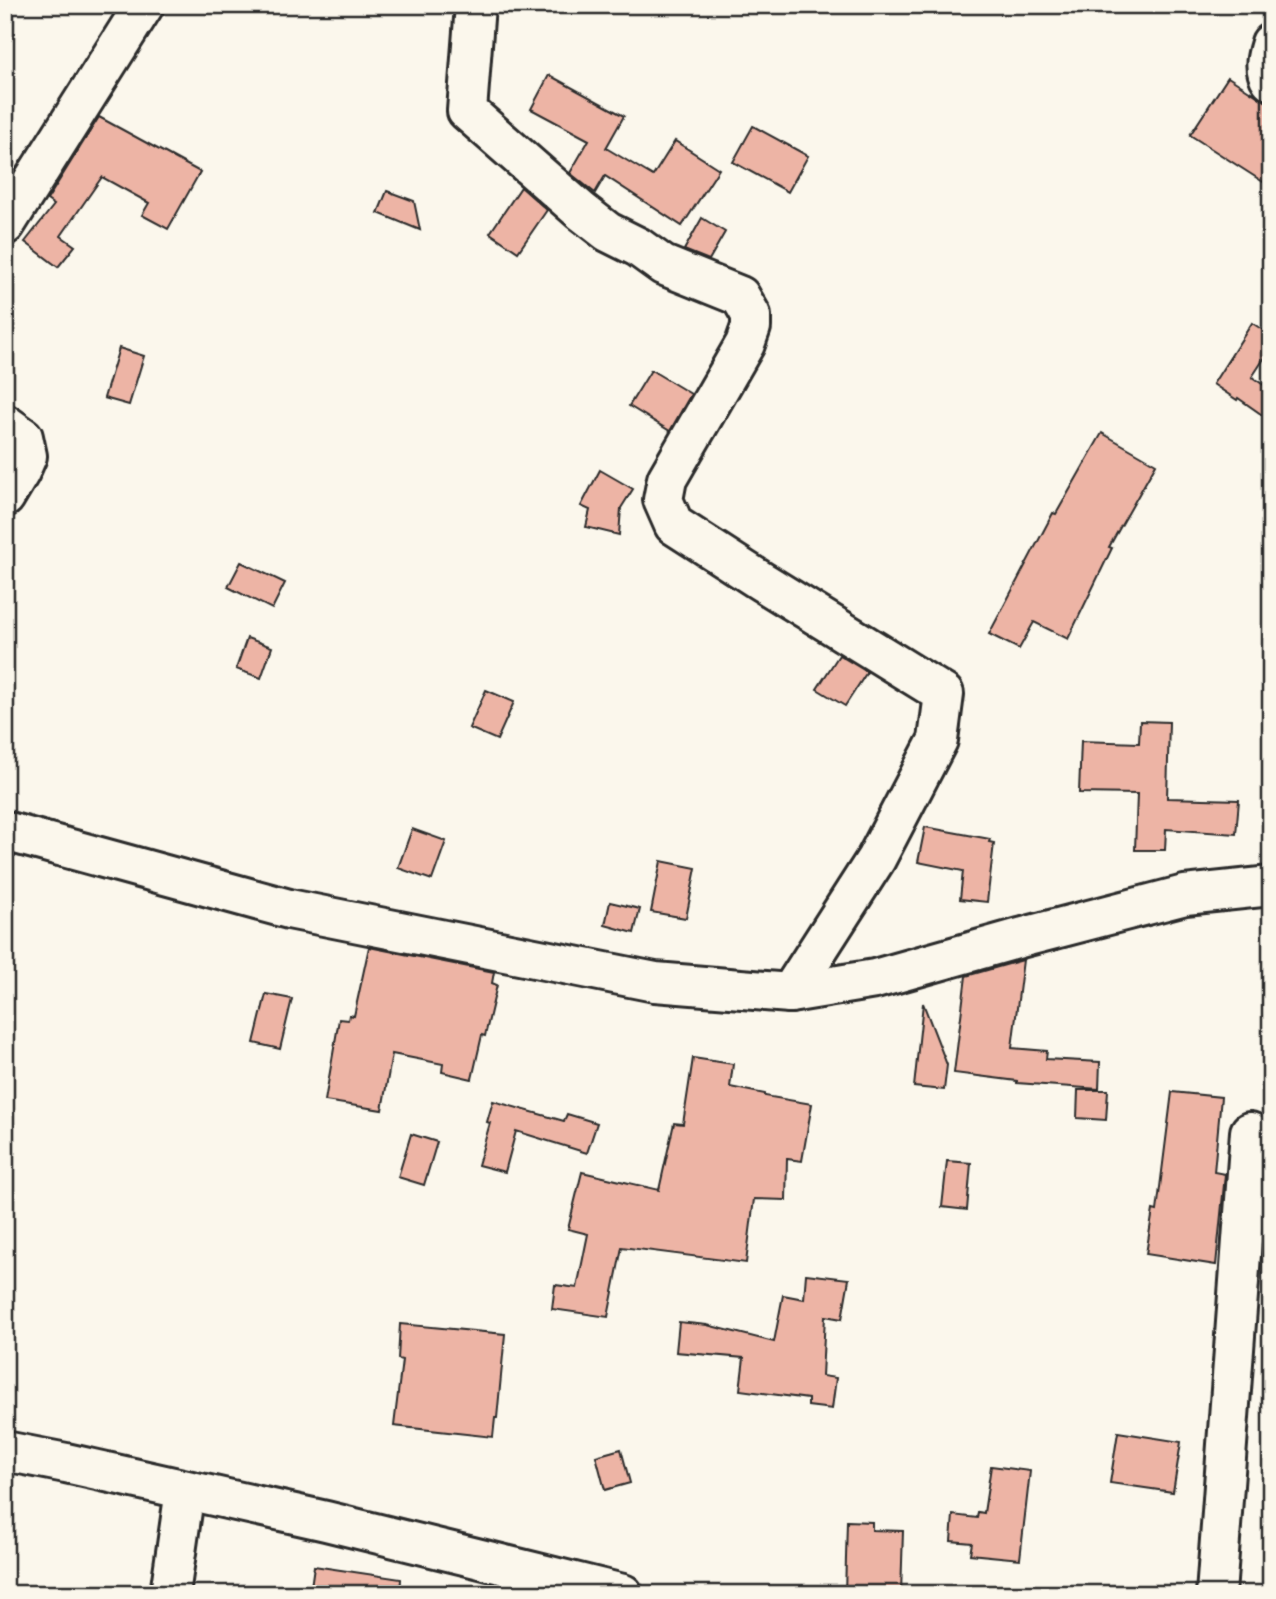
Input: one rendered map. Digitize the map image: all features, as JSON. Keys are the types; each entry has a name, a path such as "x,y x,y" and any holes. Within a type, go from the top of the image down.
{"street":[{"path":"5,225 144,5"},
{"path":"475,5 467,111 608,232 638,247 663,265 740,296 751,315 751,327 745,344 667,479 663,500 674,525 944,694 938,740 876,859 790,993"},
{"path":"1271,43 1266,64 1268,78 1271,80"},
{"path":"5,424 23,437 27,456 5,496"},
{"path":"5,831 289,909 655,982 790,993 875,979 1185,895 1271,886"},
{"path":"1216,1594 1250,1132"},
{"path":"5,1451 66,1462 326,1521 623,1594"},
{"path":"170,1594 185,1490"}],"building":[{"path":"549,75 624,116 606,148 653,176 675,141 719,169 682,226 605,176 595,193 570,173 589,140 531,109"},
{"path":"1228,77 1271,105 1271,187 1190,135"},
{"path":"99,117 200,172 168,229 142,215 149,203 102,177 61,236 75,246 58,267 25,242 54,205 47,200"},
{"path":"753,126 808,156 788,192 733,162"},
{"path":"521,187 547,210 518,252 490,233"},
{"path":"387,191 414,201 420,230 378,213"},
{"path":"702,218 725,232 709,260 684,250"},
{"path":"1252,323 1271,335 1271,348 1252,377 1271,390 1271,421 1213,384"},
{"path":"119,348 144,356 129,405 104,398"},
{"path":"651,370 691,394 670,431 629,406"},
{"path":"1102,433 1156,464 1109,547 1112,548 1068,639 1034,622 1019,649 989,634 1053,513 1056,514"},
{"path":"600,470 633,489 621,508 619,535 586,527 590,510 581,506"},
{"path":"241,562 285,583 272,609 228,587"},
{"path":"247,638 272,647 261,678 236,669"},
{"path":"839,655 867,672 845,706 817,689"},
{"path":"486,690 514,702 497,740 469,728"},
{"path":"1140,721 1169,722 1167,798 1239,800 1236,834 1166,829 1165,850 1135,850 1137,794 1079,793 1081,741 1139,743"},
{"path":"925,827 990,839 989,842 994,843 987,902 960,899 963,871 918,862"},
{"path":"412,829 446,841 432,880 398,868"},
{"path":"661,861 696,868 686,918 651,912"},
{"path":"610,902 640,909 634,933 605,925"},
{"path":"369,947 494,972 492,983 497,985 472,1079 442,1072 443,1064 392,1054 382,1110 325,1101 339,1019 348,1020 349,1015 354,1016"},
{"path":"1023,960 1012,1048 1047,1051 1046,1059 1100,1062 1099,1089 1017,1083 954,1073 966,976"},
{"path":"266,994 292,999 280,1049 254,1043"},
{"path":"923,1003 947,1065 944,1090 914,1087"},
{"path":"693,1058 733,1064 730,1087 812,1104 802,1161 787,1159 786,1200 754,1199 746,1263 622,1247 608,1317 552,1309 555,1285 577,1288 588,1234 568,1229 582,1172 659,1190 674,1123 683,1124"},
{"path":"1078,1090 1108,1090 1106,1120 1077,1118"},
{"path":"1172,1092 1221,1097 1214,1172 1225,1174 1216,1265 1146,1254 1153,1210 1157,1211"},
{"path":"493,1101 564,1121 567,1114 597,1123 587,1153 516,1131 505,1172 478,1165"},
{"path":"411,1134 437,1142 424,1185 398,1177"},
{"path":"947,1161 971,1163 967,1210 942,1207"},
{"path":"806,1274 849,1279 842,1319 825,1316 822,1376 836,1378 832,1409 808,1406 808,1399 740,1390 744,1358 676,1352 679,1322 707,1325 774,1342 783,1295 804,1299"},
{"path":"400,1324 505,1334 493,1437 394,1426 402,1360 398,1359"},
{"path":"1118,1432 1181,1442 1173,1492 1110,1483"},
{"path":"621,1449 630,1483 605,1490 596,1456"},
{"path":"991,1466 1030,1471 1020,1559 970,1554 972,1543 951,1541 953,1515 977,1518 978,1512 984,1513"},
{"path":"847,1521 872,1522 872,1530 903,1531 901,1594 845,1594"},
{"path":"314,1566 401,1579 400,1594 310,1594"}]}
